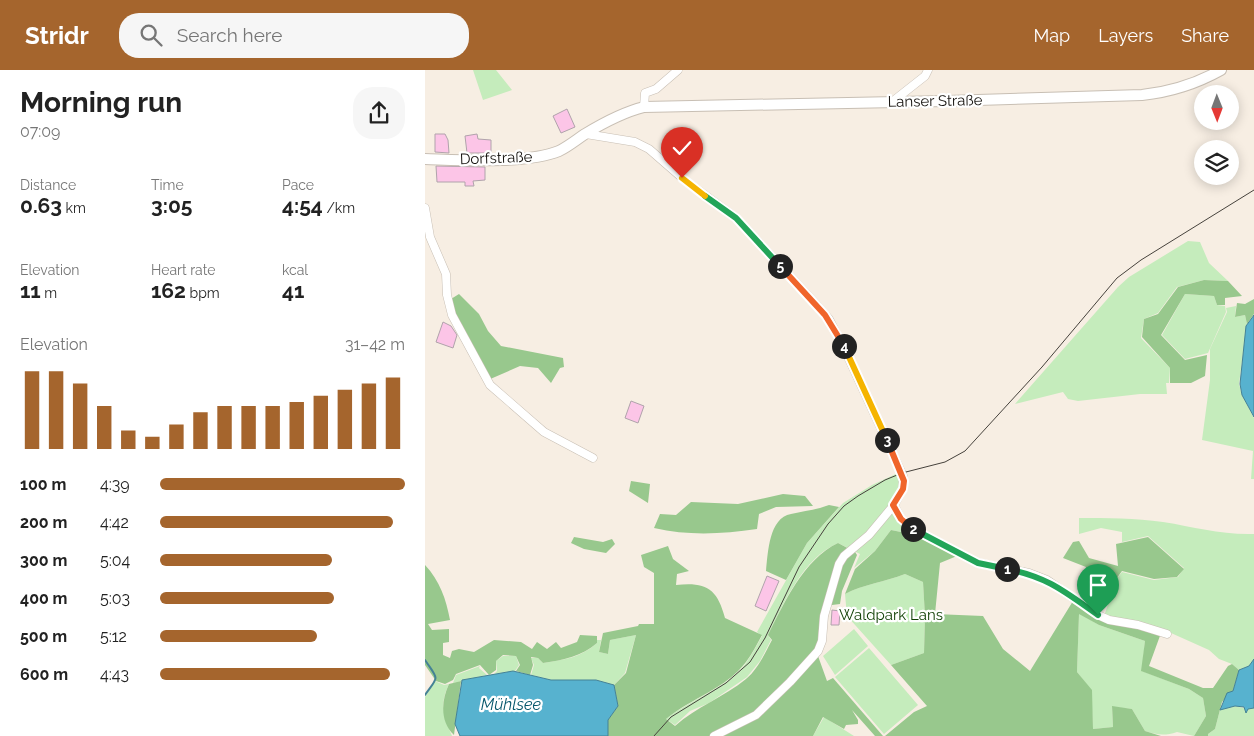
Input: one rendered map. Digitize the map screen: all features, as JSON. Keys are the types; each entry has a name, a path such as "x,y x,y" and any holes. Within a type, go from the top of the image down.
{"main road":[{"name":"Lanser Straße","path":"644,106 892,102 1155,94 1189,86 1221,70"},
{"name":"Dorfstraße","path":"425,159 521,159 543,156 567,147 586,134 623,114 644,106"}],"street":[{"path":"644,106 645,93 655,88 678,70"},
{"path":"892,102 925,76 929,70"},
{"path":"586,134 635,142 649,149 697,190 736,218 822,311 836,332 863,386 903,476 903,489 893,505 869,535 842,558 839,564 823,617 822,643 816,654 756,715 714,736"},
{"path":"425,208 431,239 445,274 447,295 452,315 490,385 544,432 593,458"},
{"path":"893,505 901,519 913,529 978,563 1029,573 1047,580 1098,615 1109,620 1138,625 1167,634"}],"green space":[{"path":"473,70 496,70 512,90 483,100"},
{"path":"1188,241 1200,242 1209,263 1228,281 1204,280 1177,287 1158,313 1144,319 1141,338 1170,368 1169,383 1166,383 1167,394 1140,394 1078,401 1068,399 1063,392 1015,404 1118,287 1129,277"},
{"path":"1204,280 1228,281 1242,296 1225,298 1225,305 1217,305 1214,296 1185,294 1161,335 1185,360 1207,355 1205,376 1191,383 1170,383 1170,368 1142,337 1144,319 1158,314 1178,287"},
{"path":"459,294 479,314 488,331 501,346 563,358 564,367 560,368 551,383 538,368 520,366 488,380 455,316 451,299"},
{"path":"1185,294 1214,296 1217,305 1225,306 1226,312 1208,353 1185,359 1162,335"},
{"path":"1254,299 1254,314 1247,324 1245,315 1235,317 1237,303 1245,304"},
{"path":"1236,306 1235,317 1245,315 1247,324 1239,384 1242,395 1254,418 1254,479 1251,479 1253,451 1202,440 1210,380 1210,349 1227,312 1226,308"},
{"path":"898,473 901,486 890,506 922,536 891,530 875,551 854,568 860,554 838,543 826,550 805,570 796,583 768,635 771,640 760,661 747,677 709,703 690,711 675,725 666,719 729,680 738,672 746,663 762,636 757,632 807,543 843,503 872,485"},
{"path":"631,481 650,484 648,503 629,491"},
{"path":"783,494 805,496 813,506 776,507 759,514 757,529 705,533 667,531 654,528 660,514 676,515 691,502 738,504"},
{"path":"829,505 839,507 807,543 786,580 766,571 771,537 778,522 791,514"},
{"path":"1079,518 1142,520 1219,532 1254,534 1254,659 1249,666 1239,670 1232,664 1219,659 1209,650 1171,633 1104,616 1111,596 1115,592 1115,581 1122,572 1154,580 1178,577 1184,568 1148,536 1122,542 1122,532 1101,528 1079,534"},
{"path":"891,530 921,536 957,556 940,563 935,614 983,616 1003,649 1030,671 1073,601 1101,620 1161,633 1149,666 1203,688 1213,688 1228,666 1232,664 1239,670 1233,691 1222,702 1215,729 1208,736 1194,736 1206,716 1203,698 1189,689 1141,671 1145,641 1099,625 1079,614 1077,672 1092,690 1093,729 1113,727 1112,706 1132,709 1145,731 1161,736 885,736 914,712 927,706 891,665 924,653 925,616 923,582 905,574 845,594 855,569 875,551"},
{"path":"574,537 603,542 612,539 615,544 606,553 584,549 571,543"},
{"path":"1148,537 1184,569 1177,577 1154,579 1122,571 1114,582 1101,568 1094,585 1084,580 1086,567 1063,558 1073,542 1079,541 1089,558 1118,566 1116,544"},
{"path":"838,543 857,555 842,591 840,604 832,605 826,601 818,656 827,681 833,678 883,736 875,736 852,710 858,720 858,724 846,725 844,729 823,717 813,736 608,736 608,720 618,706 614,685 626,673 636,635 610,640 608,654 599,652 603,633 638,626 639,624 654,624 654,573 644,567 641,555 668,546 673,559 689,571 677,574 676,585 695,585 709,589 718,600 725,618 762,635 748,659 729,679 666,719 675,726 746,679 754,671 772,640 768,635 796,583 815,560 826,550"},
{"path":"425,565 435,577 442,591 450,620 428,624 432,630 449,629 449,642 443,643 443,655 450,658 452,651 459,649 474,652 494,640 521,642 532,649 537,642 547,649 556,642 561,648 577,642 580,635 597,636 597,643 579,654 558,660 543,663 538,658 531,657 533,665 530,675 516,671 520,665 516,656 503,655 496,661 496,670 489,675 480,665 456,674 453,680 445,684 436,681 425,665"},
{"name":"Waldpark Lans","path":"905,574 923,582 925,615 924,653 891,665 847,616 845,594"},
{"path":"1079,613 1099,625 1145,641 1142,671 1189,689 1203,698 1206,716 1194,736 1177,732 1161,734 1145,731 1132,709 1112,707 1113,727 1093,729 1091,690 1077,672"},
{"path":"854,629 868,646 835,675 823,656"},
{"path":"636,635 625,673 614,685 596,680 551,680 531,675 534,665 531,658 538,658 543,663 565,659 585,652 597,643 597,640 601,640 599,652 608,654 610,640"},
{"path":"869,648 918,705 884,734 835,677"},
{"path":"503,656 516,656 519,665 515,671 494,674 497,671 496,661"},
{"path":"480,666 479,668 487,675 453,683 456,675"},
{"path":"435,681 444,685 449,684 443,704 452,736 425,736 425,697"},
{"path":"461,681 454,735 446,724 443,704 449,684"},
{"path":"1235,706 1248,709 1254,708 1254,736 1208,736 1215,729 1220,710"},
{"path":"824,717 854,736 813,736"}],"water":[{"path":"1254,315 1254,417 1242,395 1240,384 1246,326"},
{"path":"1254,659 1254,708 1248,709 1246,713 1244,707 1235,706 1220,710 1227,693 1233,691 1239,670 1249,666"},
{"name":"Mühlsee","path":"513,671 551,680 596,680 614,685 618,706 608,720 608,736 460,736 455,724 462,680"}],"building":[{"path":"567,109 575,127 561,133 553,116"},
{"path":"435,134 445,134 448,140 449,153 435,152"},
{"path":"477,134 478,139 491,140 491,153 467,153 465,136"},
{"path":"436,166 485,167 485,180 473,181 474,186 465,186 465,182 437,182"},
{"path":"443,322 451,326 457,335 453,348 436,342"},
{"path":"631,401 644,406 638,423 625,418"},
{"path":"767,576 779,581 766,611 755,606"},
{"path":"832,610 840,611 839,625 831,625"}],"waterway":[{"path":"425,660 435,675 435,681 425,695"}],"tram line":[{"path":"654,736 671,717 726,683 750,662 765,638 799,567 828,524 844,506 885,480 902,473 945,462 965,451 1042,367 1117,278 1141,260 1254,190"}],"route":[{"path":"682,178 736,218 822,311 832,325 860,380 903,476 903,489 893,505 901,519 913,529 978,563 1029,573 1047,580 1098,615"}]}
